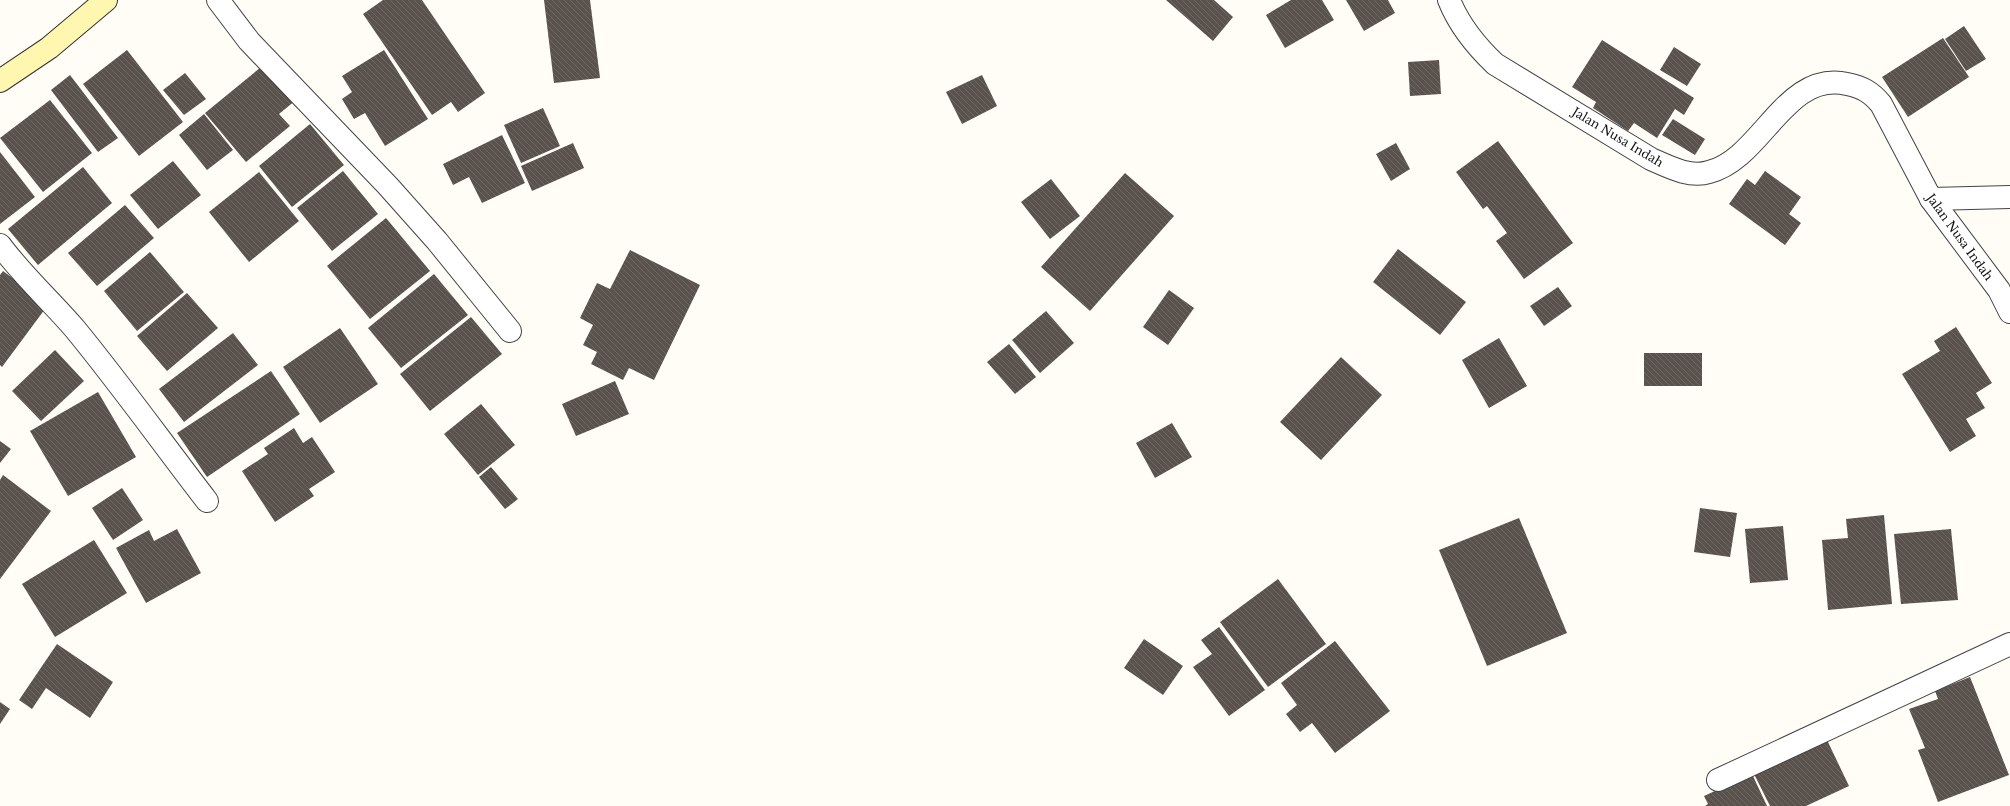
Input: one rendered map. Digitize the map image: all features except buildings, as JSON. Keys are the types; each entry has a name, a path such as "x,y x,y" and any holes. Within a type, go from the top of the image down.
{"street":[{"path":"0,81 49,48 106,0"},
{"path":"218,0 249,41 388,186 436,241 510,331"},
{"name":"Jalan Nusa Indah","path":"1449,0 1454,13 1476,46 1495,64 1651,159 1674,169 1691,173 1708,173 1724,167 1743,152 1789,102 1816,86 1836,82 1857,86 1871,93 1880,104 1930,199 1999,290 2010,312"},
{"path":"1930,199 2010,197"},
{"path":"0,245 15,266 78,334 206,501"},
{"path":"1718,780 2010,644"}]}
